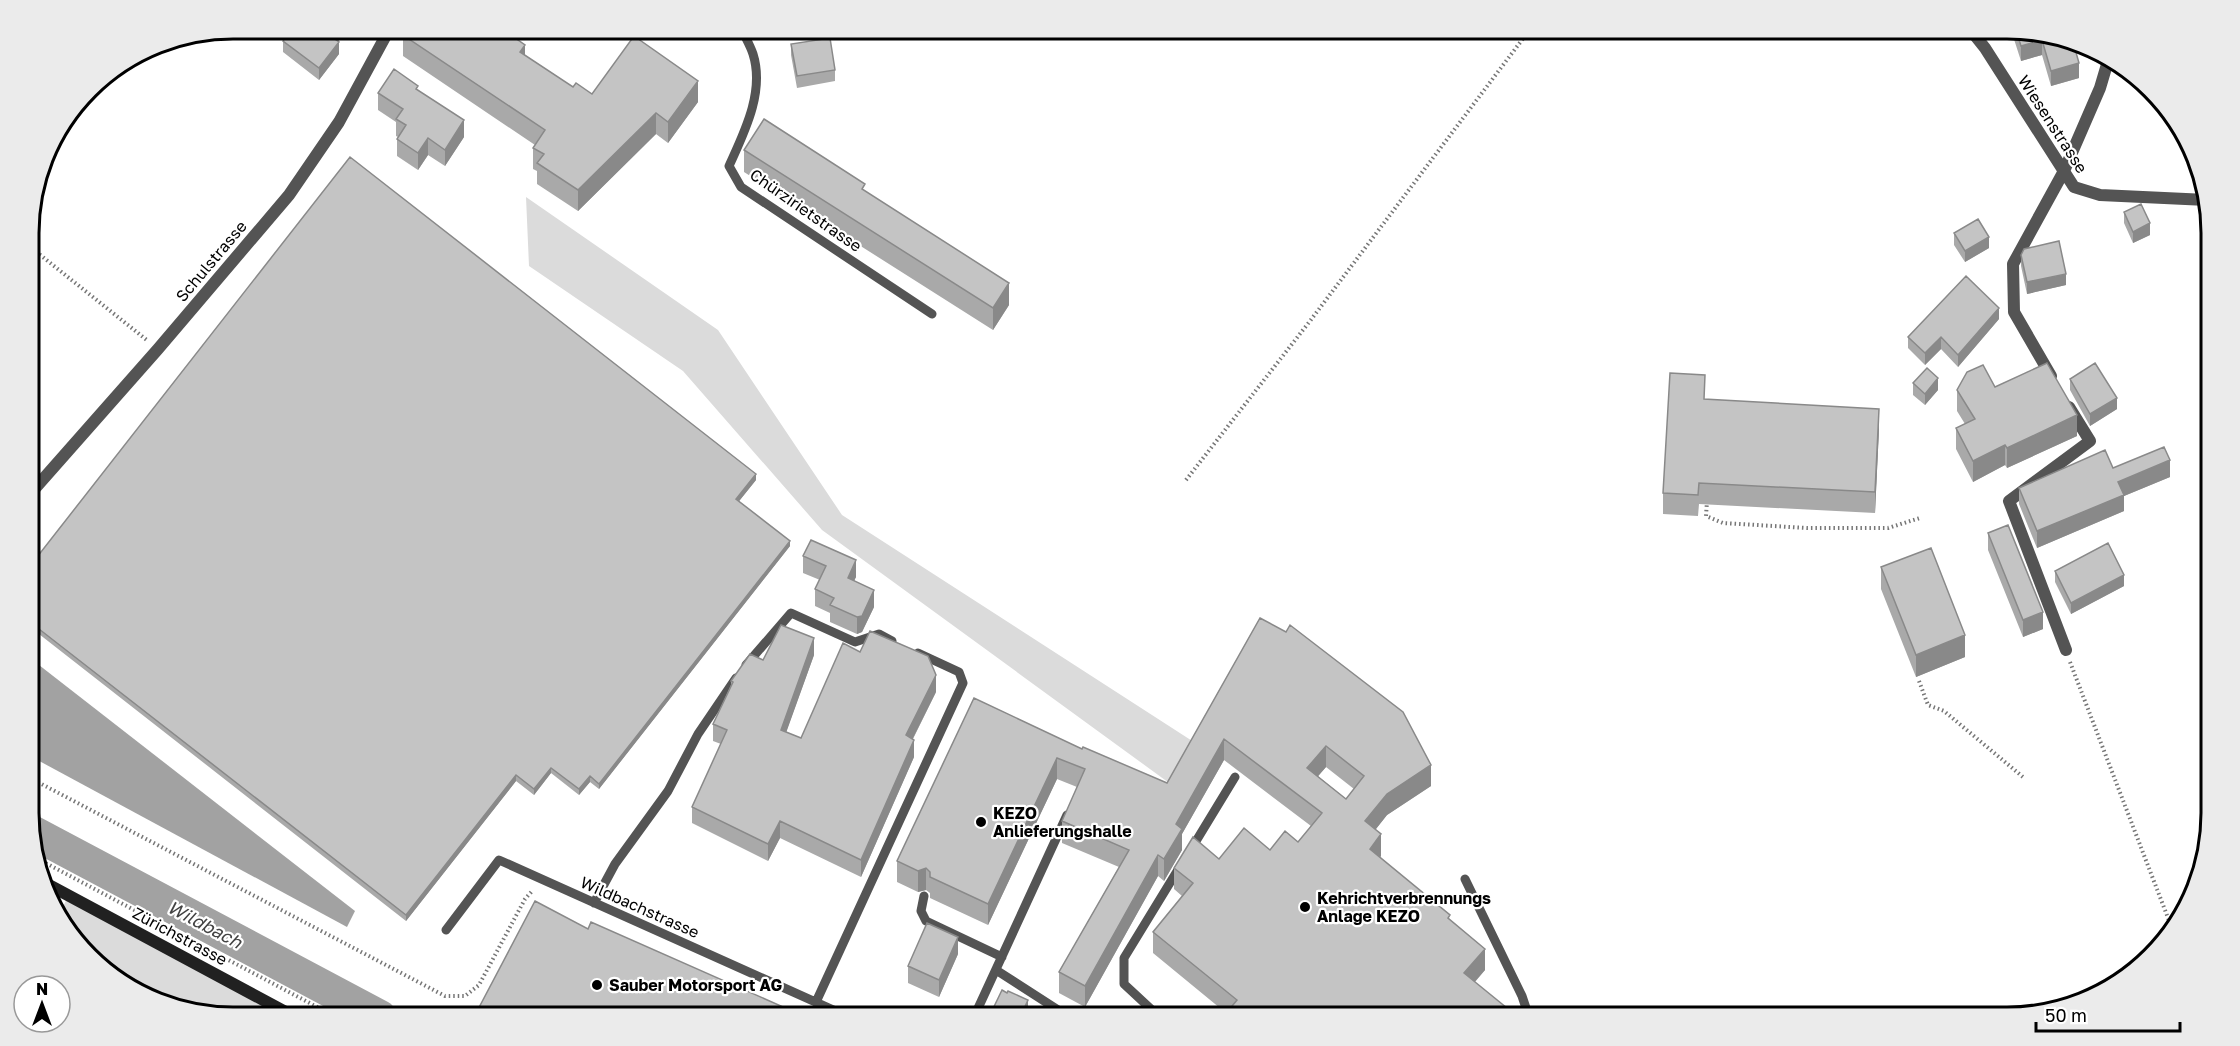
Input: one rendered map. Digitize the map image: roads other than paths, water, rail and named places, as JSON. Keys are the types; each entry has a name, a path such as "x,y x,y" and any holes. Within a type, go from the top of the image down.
{"main road":[{"name":"Zürichstrasse","path":"54,888 277,1007"}],"street":[{"name":"Schulstrasse","path":"39,484 289,195 339,122 384,39"},
{"name":"Wiesenstrasse","path":"1978,39 2074,187 2100,195 2198,200"},
{"path":"2066,650 2009,501 2090,441 2014,312 2013,264 2064,171 2100,88 2106,67"}],"lane":[{"name":"Chürzirietstrasse","path":"746,39 753,55 756,76 751,117 729,166 741,187 932,314"},
{"path":"594,903 615,864 668,791 698,734 738,675 791,613 855,642 879,634 899,644"},
{"path":"816,1002 963,683 959,672 909,648"},
{"path":"1148,1007 1124,984 1124,958 1235,777"},
{"path":"979,1007 1072,803"},
{"name":"Wildbachstrasse","path":"446,930 499,860 827,1007"},
{"path":"1465,879 1526,1007"},
{"path":"924,896 921,911 926,921 1002,957"},
{"path":"996,970 1053,1007"}],"waterway":[{"name":"Wildbach","path":"41,837 361,1007"}],"place":[{"name":"KEZO Anlieferungshalle","path":"981,822"},
{"name":"Kehrichtverbrennungs Anlage KEZO","path":"1305,907"},
{"name":"Sauber Motorsport AG","path":"597,985"}]}
